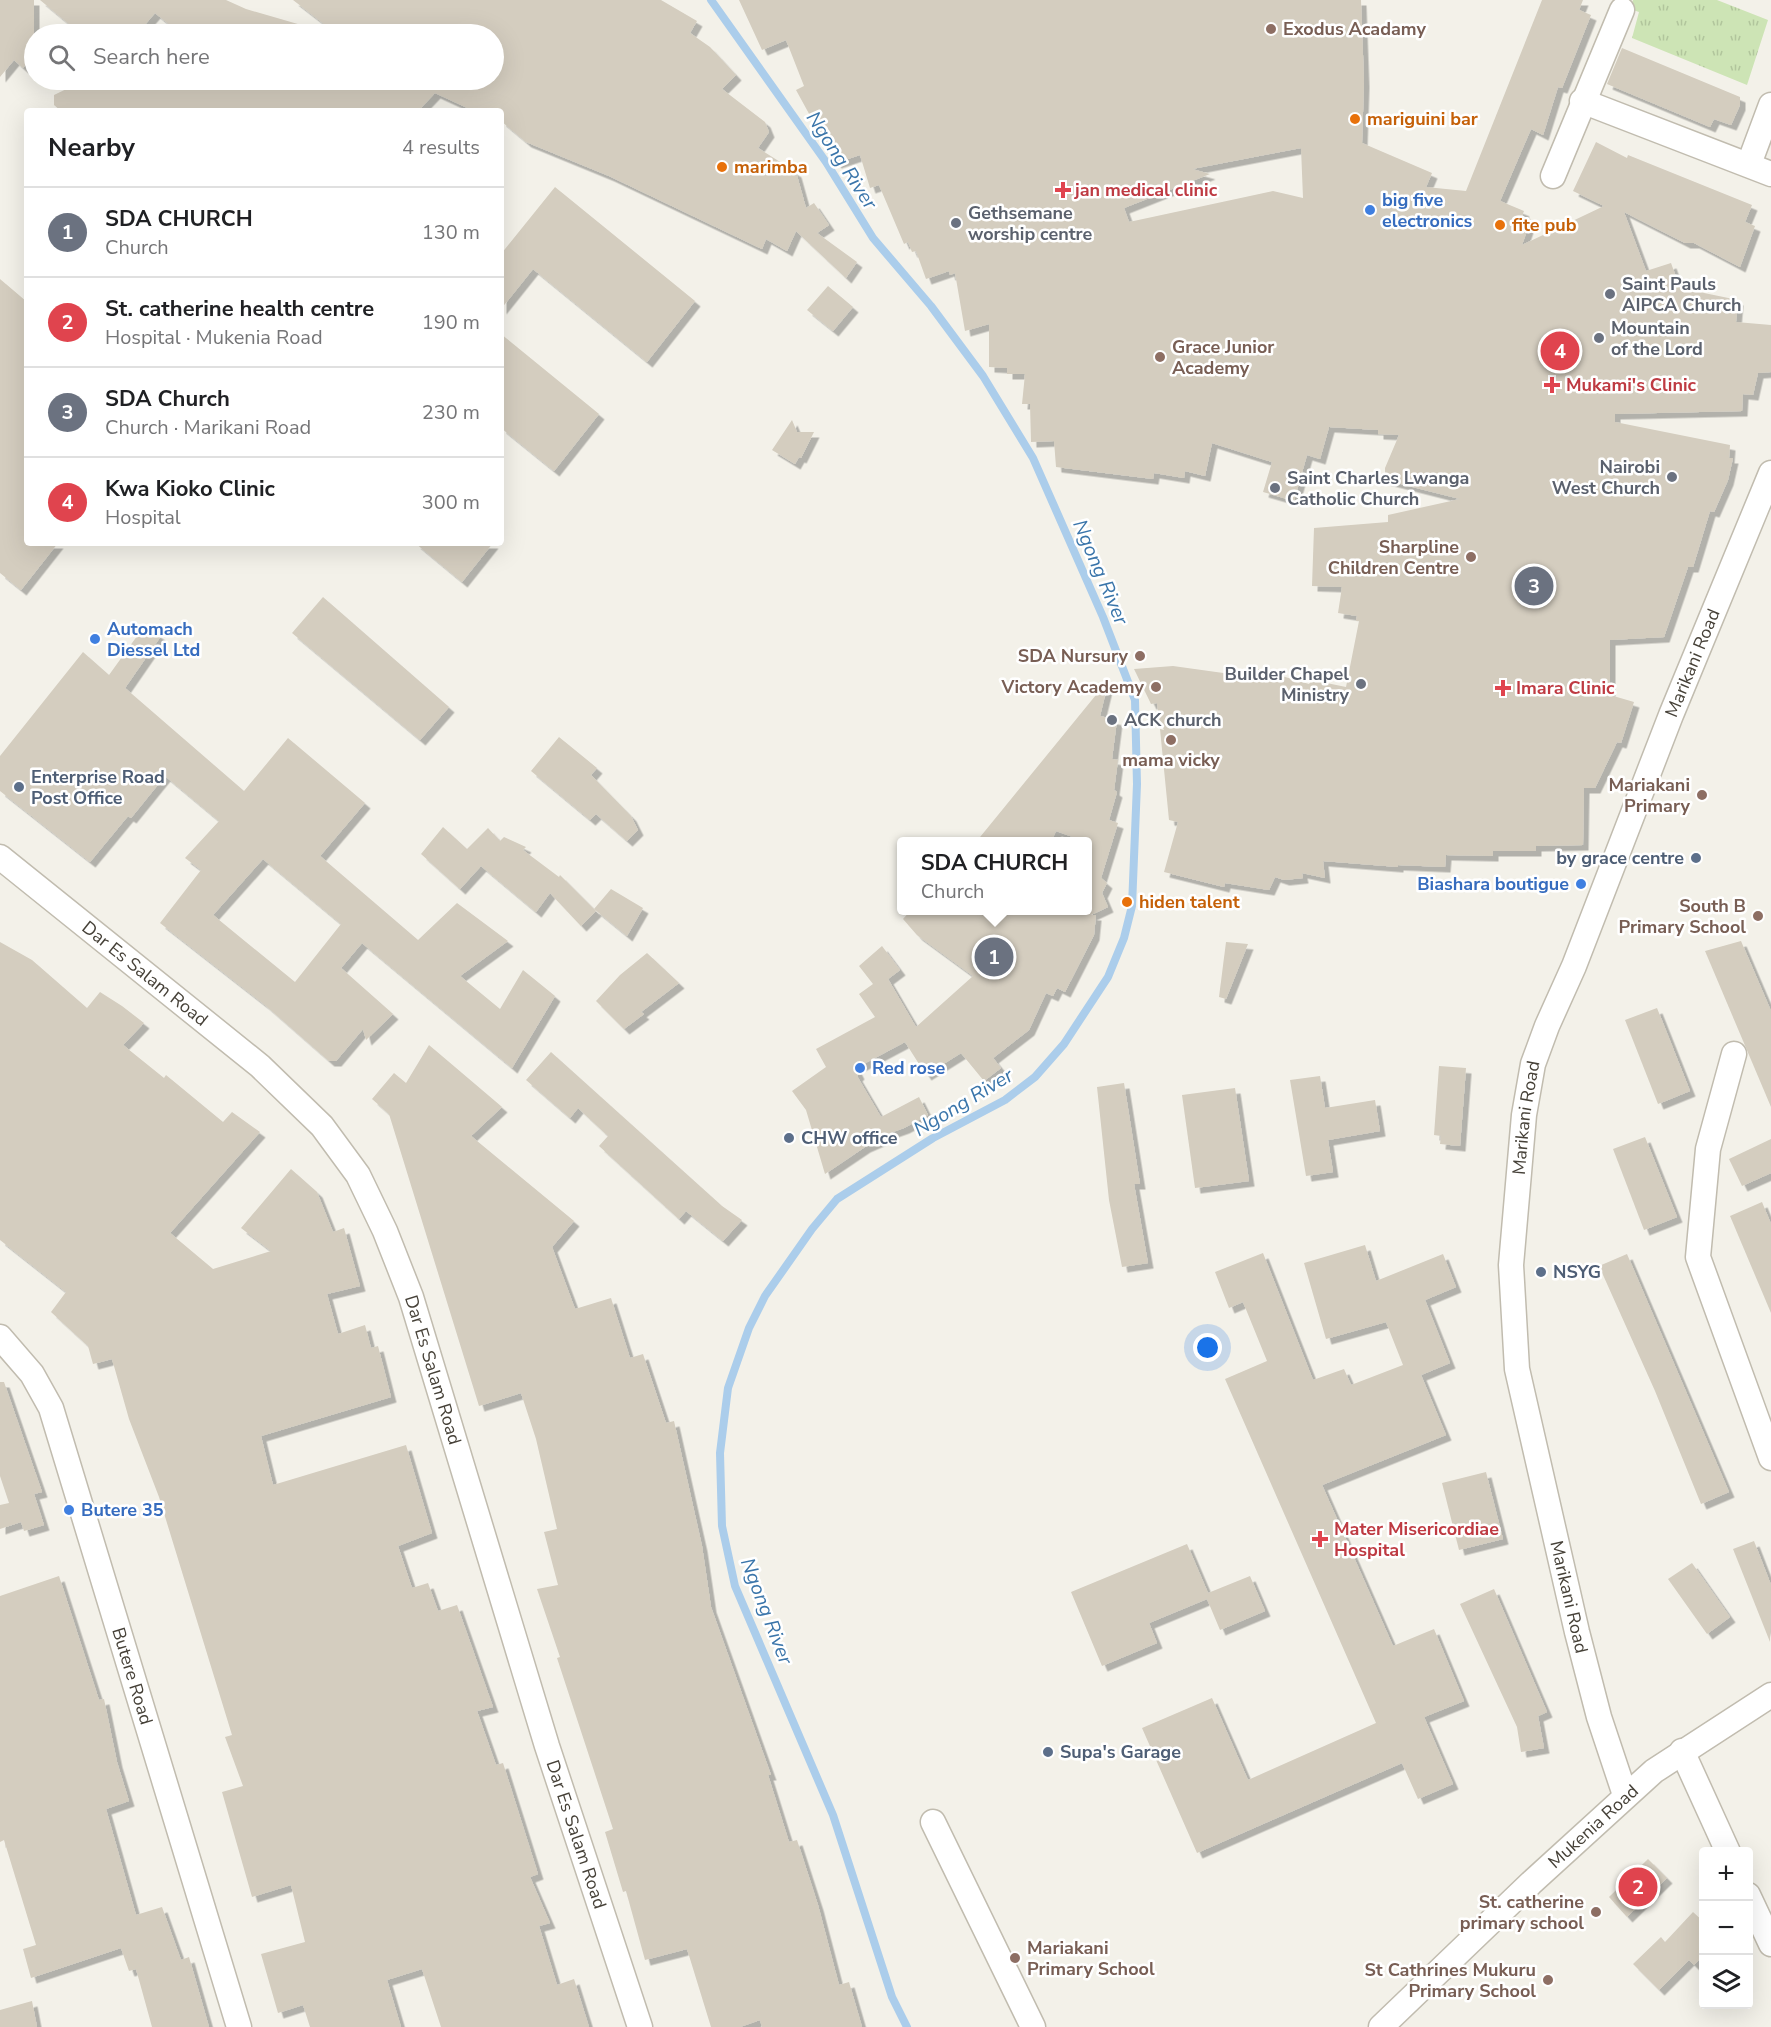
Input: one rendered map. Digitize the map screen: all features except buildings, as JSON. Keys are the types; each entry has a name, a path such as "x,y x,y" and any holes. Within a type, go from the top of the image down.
{"street":[{"path":"1553,176 1582,101 1622,10"},
{"path":"1582,101 1771,174"},
{"path":"1749,164 1771,105"},
{"name":"Marikani Road","path":"1625,1796 1599,1717 1577,1632 1517,1369 1511,1265 1521,1138 1533,1064 1547,1026 1574,966 1671,715 1771,473"},
{"name":"Dar Es Salam Road","path":"0,857 260,1066 322,1126 358,1175 385,1231 411,1296 547,1746 640,2027"},
{"path":"1734,1054 1708,1149 1698,1257 1771,1458"},
{"name":"Butere Road","path":"0,1337 32,1374 51,1408 239,2027"},
{"name":"Mukenia Road","path":"1381,2027 1625,1796 1682,1751 1771,1695"},
{"path":"1682,1751 1726,1847"},
{"path":"933,1822 1033,2027"},
{"path":"1752,1901 1771,1944"}],"green space":[{"path":"1633,0 1717,0 1768,20 1747,85 1632,38 1639,12 1630,9"}],"waterway":[{"name":"Ngong River","path":"711,0 826,162 873,238 931,306 983,376 1033,458 1103,617 1135,700 1137,784 1132,906 1124,938 1108,977 1064,1044 1035,1077 1005,1100 933,1138 837,1199 812,1229 765,1296 749,1328 728,1388 720,1453 722,1526 735,1586 833,1815 892,1997 907,2027"}],"place":[{"name":"Exodus Acadamy","path":"1271,29"},
{"name":"mariguini bar","path":"1355,119"},
{"name":"marimba","path":"722,167"},
{"name":"jan medical clinic","path":"1063,190"},
{"name":"big five electronics","path":"1370,210"},
{"name":"Gethsemane worship centre","path":"956,223"},
{"name":"fite pub","path":"1500,225"},
{"name":"Saint Pauls AIPCA Church","path":"1610,294"},
{"name":"Mountain of the Lord","path":"1599,338"},
{"name":"Kwa Kioko Clinic","path":"1560,351"},
{"name":"Grace Junior Academy","path":"1160,357"},
{"name":"Mukami's Clinic","path":"1552,385"},
{"name":"Nairobi West Church","path":"1672,477"},
{"name":"Saint Charles Lwanga Catholic Church","path":"1275,488"},
{"name":"Sharpline Children Centre","path":"1471,557"},
{"name":"SDA Church","path":"1534,586"},
{"name":"Automach Diessel Ltd","path":"95,639"},
{"name":"SDA Nursury","path":"1140,656"},
{"name":"Builder Chapel Ministry","path":"1361,684"},
{"name":"Victory Academy","path":"1156,687"},
{"name":"Imara Clinic","path":"1503,688"},
{"name":"ACK church","path":"1112,720"},
{"name":"mama vicky","path":"1171,740"},
{"name":"Enterprise Road Post Office","path":"19,787"},
{"name":"Mariakani Primary","path":"1702,795"},
{"name":"by grace centre","path":"1696,858"},
{"name":"Biashara boutigue","path":"1581,884"},
{"name":"hiden talent","path":"1127,902"},
{"name":"South B Primary School","path":"1758,916"},
{"name":"SDA CHURCH","path":"994,957"},
{"name":"Red rose","path":"860,1068"},
{"name":"CHW office","path":"789,1138"},
{"name":"NSYG","path":"1541,1272"},
{"name":"Butere 35","path":"69,1510"},
{"name":"Mater Misericordiae Hospital","path":"1320,1539"},
{"name":"Supa's Garage","path":"1048,1752"},
{"name":"St. catherine health centre","path":"1638,1887"},
{"name":"St. catherine primary school","path":"1596,1912"},
{"name":"Mariakani Primary School","path":"1015,1958"},
{"name":"St Cathrines Mukuru Primary School","path":"1548,1980"}]}
